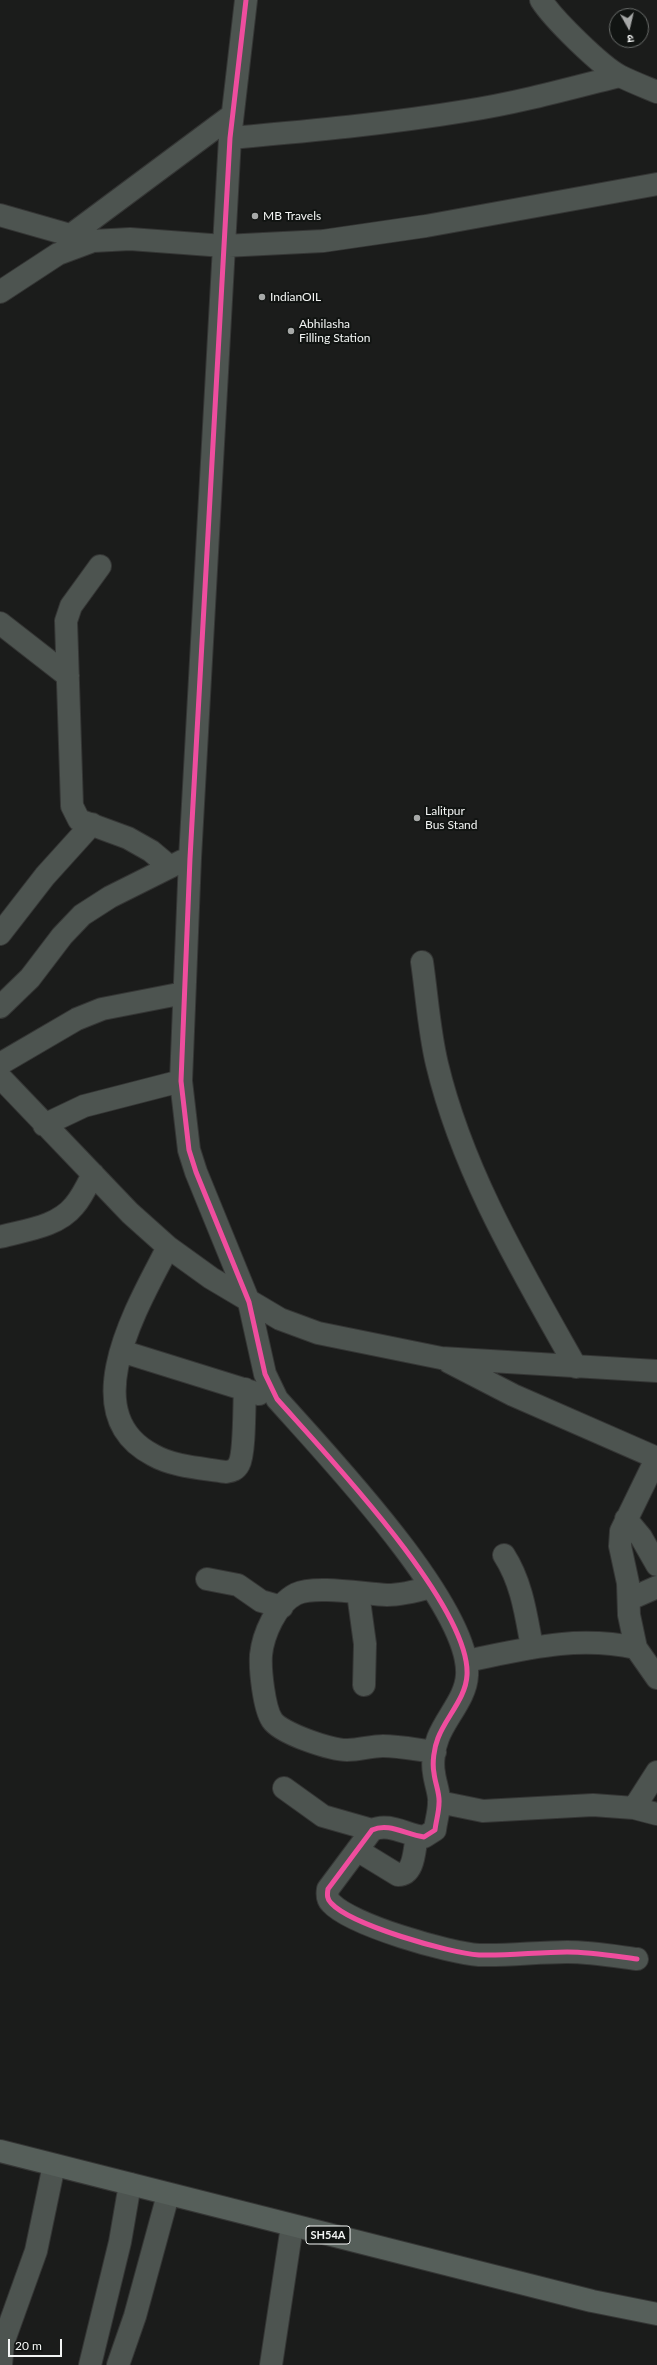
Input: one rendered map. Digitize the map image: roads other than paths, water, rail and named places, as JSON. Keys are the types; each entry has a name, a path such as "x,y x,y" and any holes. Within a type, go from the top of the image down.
{"main road":[{"name":"SH54A","path":"0,2151 592,2301 657,2314"}],"street":[{"path":"246,0 231,116 190,858 181,1080 189,1150 196,1172 249,1302 265,1374 277,1399 360,1491 431,1587 456,1629 466,1661 467,1674 465,1687 438,1738 435,1752 434,1772 439,1802 435,1830 424,1837 387,1827 379,1826 372,1830 328,1889 327,1896 330,1903 339,1910 367,1924 458,1952 480,1955 583,1952 637,1959"},
{"path":"541,0 546,8 579,43 619,76 657,92"},
{"path":"230,138 354,127 466,111 555,92 619,76"},
{"path":"71,235 231,116"},
{"path":"0,292 58,254 93,241 130,239 224,246 331,240 426,226 657,184"},
{"path":"0,215 93,241"},
{"path":"100,566 71,606 66,620 72,806 79,820 128,838 151,850 170,867"},
{"path":"0,623 68,676"},
{"path":"0,934 45,876 92,824"},
{"path":"0,1007 30,978 62,936 82,915 110,897 190,858"},
{"path":"422,962 437,1064 472,1166 502,1234 576,1367"},
{"path":"0,1064 77,1019 102,1009 184,994"},
{"path":"0,1078 44,1126 130,1213 168,1247 211,1278 249,1302 280,1319 318,1333 441,1358 657,1371"},
{"path":"44,1126 84,1106 181,1080"},
{"path":"0,1237 44,1226 64,1215 74,1207 93,1174"},
{"path":"168,1247 133,1319 115,1372 115,1403 124,1427 137,1445 153,1456 179,1465 226,1472 233,1471 239,1464 245,1389"},
{"path":"121,1351 277,1399"},
{"path":"441,1358 513,1395 657,1458 626,1519 621,1531 620,1546 630,1599 629,1615 636,1648 657,1678"},
{"path":"626,1519 641,1538 657,1565"},
{"path":"504,1555 513,1568 520,1585 532,1647"},
{"path":"207,1579 238,1585 253,1597 282,1607"},
{"path":"431,1587 405,1594 309,1590 297,1594 282,1607 268,1626 262,1644 261,1656 265,1694 273,1721 281,1729 327,1746 345,1750 385,1746 435,1752"},
{"path":"630,1599 657,1587"},
{"path":"358,1593 365,1644 364,1685"},
{"path":"466,1661 532,1647 598,1642 636,1648"},
{"path":"634,1808 657,1772"},
{"path":"284,1788 323,1816 372,1830"},
{"path":"439,1802 483,1811 563,1805 634,1808 657,1814"},
{"path":"358,1850 398,1875 404,1875 409,1871 411,1866 417,1836"},
{"path":"2,2365 3,2343 36,2251 54,2165"},
{"path":"90,2365 120,2242 130,2184"},
{"path":"118,2365 135,2316 168,2194"},
{"path":"271,2365 292,2226"}],"place":[{"name":"MB Travels","path":"255,216"},
{"name":"IndianOIL","path":"262,297"},
{"name":"Abhilasha Filling Station","path":"291,331"},
{"name":"Lalitpur Bus Stand","path":"417,818"}]}
